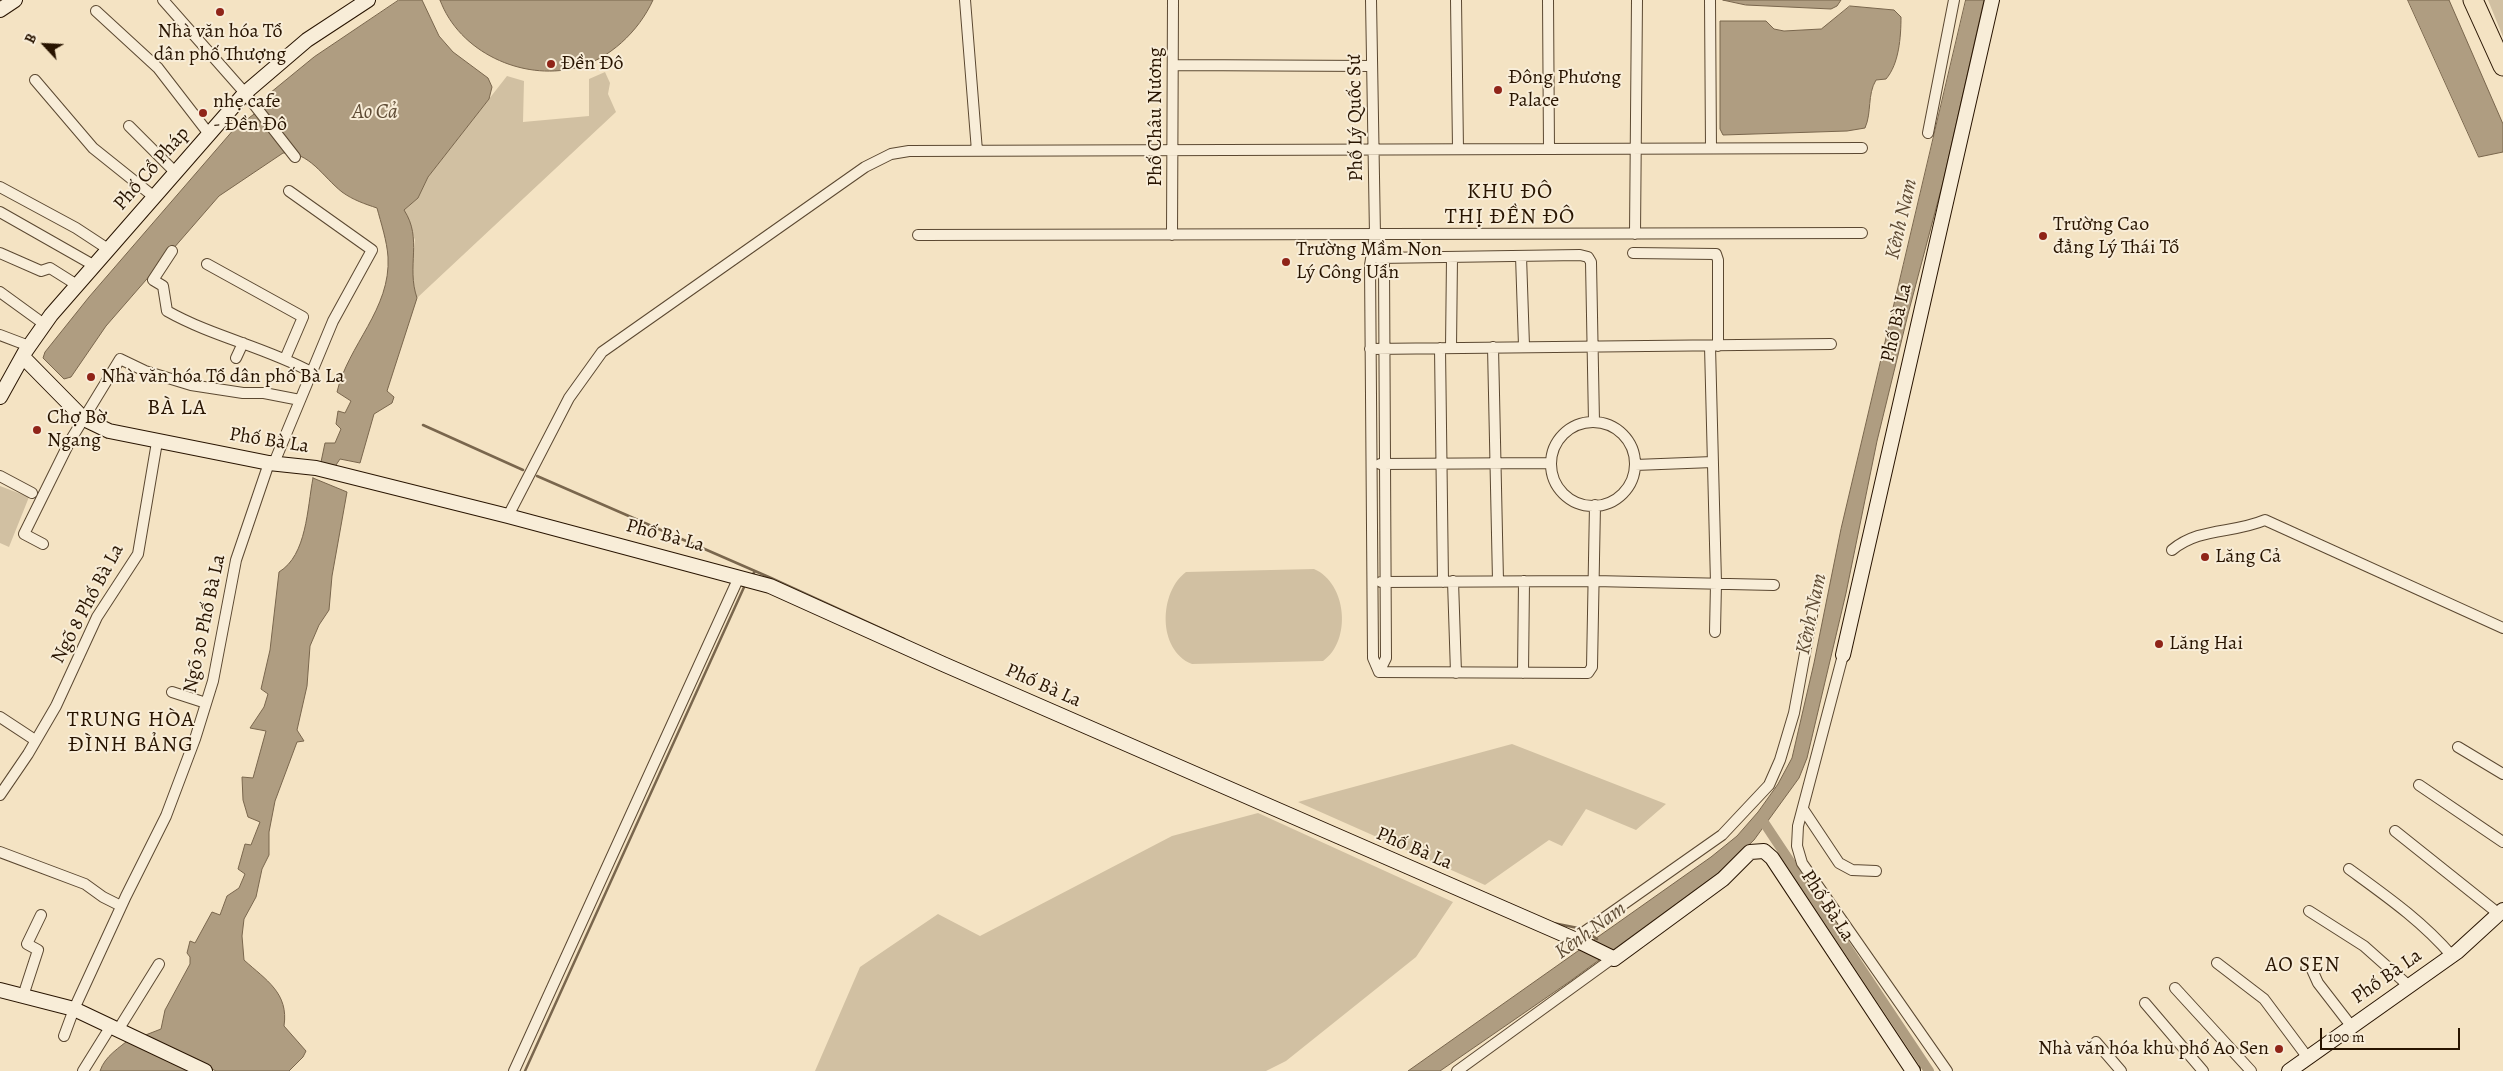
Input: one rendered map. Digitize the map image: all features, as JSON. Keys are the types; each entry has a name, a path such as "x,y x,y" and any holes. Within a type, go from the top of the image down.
{"highway":[{"path":"2473,0 2503,66"},
{"path":"2480,0 2503,56"}],"street":[{"path":"0,10 15,0"},
{"path":"163,0 245,93 295,158"},
{"name":"Phố Cổ Pháp","path":"0,397 44,324 153,196 245,93 307,40 368,0"},
{"path":"966,0 977,151"},
{"name":"Phố Châu Nương","path":"1172,235 1174,150 1173,0"},
{"name":"Phố Lý Quốc Sư","path":"1371,0 1377,258"},
{"path":"1456,0 1458,149"},
{"path":"1548,0 1549,149"},
{"path":"1635,234 1637,0"},
{"path":"1710,0 1711,148"},
{"path":"1928,133 1954,0"},
{"name":"Phố Bà La","path":"1843,655 1992,0"},
{"path":"96,11 158,68 209,134"},
{"path":"1174,65 1372,66"},
{"path":"35,80 93,148 153,196"},
{"path":"129,126 175,172"},
{"path":"508,516 576,386 602,352 865,167 891,154 900,152 977,151 1862,148"},
{"path":"0,187 76,228 108,249"},
{"name":"Ngõ 30 Phố Bà La","path":"64,1036 74,1009 121,906 166,816 213,681 236,560 271,463 300,400 332,321 372,250 288,191"},
{"path":"0,212 94,266"},
{"path":"918,235 1862,233"},
{"path":"172,251 153,280 163,286 167,311 195,327 285,359 311,372"},
{"path":"0,253 41,271 50,268 77,285"},
{"path":"1633,253 1716,254 1718,260 1714,346 1713,462 1716,583 1715,632"},
{"path":"1521,256 1524,346"},
{"path":"1451,348 1452,257"},
{"path":"1377,258 1588,257 1591,262 1594,422"},
{"path":"1377,258 1370,349 1372,658 1379,672"},
{"path":"1377,258 1384,349 1386,582 1386,658 1379,672"},
{"path":"207,264 303,317 285,359"},
{"path":"0,292 44,324"},
{"path":"0,335 26,352"},
{"path":"236,358 243,343"},
{"path":"1370,349 1592,345 1714,346 1831,344"},
{"path":"1493,347 1498,581"},
{"path":"1440,348 1441,463 1456,673"},
{"name":"Phố Bà La","path":"26,352 84,420 109,432 271,463 316,468 508,516 770,586 952,668 1574,939 1613,958 1722,879 1750,852 1764,851 1772,858 1908,1068"},
{"path":"43,544 24,534 70,441 120,359 145,371 191,385 243,393 264,393 300,400"},
{"path":"1594,422 1616,428 1625,436 1632,447 1635,465 1631,482 1624,492 1615,499 1595,505 1580,504 1561,491 1554,481 1552,463 1555,446 1562,436 1571,428 1594,422"},
{"name":"Ngõ 8 Phố Bà La","path":"0,795 28,754 56,706 97,617 138,554 157,442"},
{"path":"1635,465 1713,462"},
{"path":"1371,464 1552,463"},
{"path":"0,476 32,493"},
{"path":"1379,672 1588,673 1592,667 1595,505"},
{"path":"2172,550 2185,540 2196,535 2249,528 2265,520 2503,628"},
{"path":"514,1071 739,577"},
{"path":"1523,673 1524,581"},
{"path":"1372,582 1594,581 1774,585"},
{"path":"1574,939 1722,835 1768,785 1780,760 1794,713 1815,599"},
{"path":"1843,655 1803,809 1797,846 1802,863 1948,1071"},
{"path":"172,692 206,703"},
{"path":"0,717 35,740"},
{"path":"2458,748 2503,774"},
{"path":"2420,785 2503,842"},
{"path":"1803,809 1840,864 1852,870 1876,871"},
{"path":"2395,831 2501,912"},
{"path":"0,852 85,884 121,906"},
{"path":"2349,868 2417,919 2452,956"},
{"path":"2310,911 2364,946 2409,986"},
{"name":"Phố Bà La","path":"2289,1071 2452,956 2501,912"},
{"path":"24,996 38,950 27,944 40,915"},
{"path":"1457,1071 1613,958"},
{"path":"2217,963 2264,999 2308,1058"},
{"path":"2308,963 2318,983 2352,1027"},
{"path":"83,1071 159,964"},
{"path":"2175,988 2251,1071"},
{"path":"0,990 74,1009 205,1071"},
{"path":"2145,1003 2203,1071"},
{"path":"2096,1042 2121,1071"}],"shaded area":[{"path":"2488,0 2503,0 2503,37"},
{"path":"605,72 610,83 608,94 616,112 417,298 412,284 415,240 404,210 418,198 428,177 507,76 524,81 523,122 589,116 589,79"},
{"path":"0,486 29,497 9,547 0,543"},
{"path":"1314,569 1325,576 1333,586 1339,599 1342,613 1342,627 1338,640 1332,652 1323,661 1192,664 1181,657 1173,647 1168,634 1167,606 1177,581 1186,572"},
{"path":"1512,744 1666,804 1636,830 1586,809 1562,846 1549,840 1485,885 1298,802"},
{"path":"1258,813 1453,902 1416,957 1286,1061 1266,1071 815,1071 860,967 938,914 980,936 1172,836"}],"water":[{"name":"Ao Cả","path":"399,0 422,0 439,36 453,52 488,78 492,87 489,99 428,177 418,198 404,210 410,221 414,242 413,275 417,298 387,391 394,397 392,403 374,414 360,463 340,459 334,468 321,462 325,443 335,443 341,429 336,424 338,411 345,413 351,401 337,392 342,375 383,293 387,276 388,257 385,238 377,208 346,195 315,166 301,156 292,153 283,153 219,196 106,326 71,377 64,379 43,358 45,352 89,297 235,128 268,104 270,93 314,57"},
{"name":"Đền Đô","path":"440,0 653,0 640,23 622,43 611,51 588,64 555,71 534,70 514,66 477,48 449,18"},
{"path":"1723,0 1841,0 1837,6 1831,9 1746,5"},
{"name":"Kênh Nam","path":"1966,0 1984,0 1943,182 1877,441 1846,593 1807,758 1799,778 1754,840 1725,868 1569,982 1440,1071 1408,1071 1711,857 1737,836 1758,812 1778,784 1792,758 1814,663 1841,529"},
{"path":"2408,0 2449,0 2503,124 2503,152 2479,157"},
{"path":"1850,6 1894,10 1901,17 1900,41 1894,66 1886,79 1876,80 1873,86 1865,128 1847,131 1723,135 1720,129 1720,21 1766,21 1774,29 1784,31 1821,29"},
{"path":"313,478 347,492 332,576 329,610 319,625 310,646 307,686 297,730 304,741 297,742 275,801 269,832 269,855 262,869 256,897 244,919 242,936 244,960 274,988 283,1005 285,1015 284,1026 306,1051 303,1057 289,1071 216,1071 143,1036 161,1029 165,1010 190,964 190,957 187,953 190,941 195,943 212,912 220,915 227,896 239,888 245,874 238,869 245,844 251,845 260,822 248,817 243,800 242,777 253,778 266,731 250,728 264,707 268,694 261,689 270,650 279,572 288,564 300,543 307,517"},
{"path":"131,1038 190,1071 100,1071 109,1057"}],"waterway":[{"path":"423,425 523,470"},
{"path":"537,476 755,571"},
{"path":"752,576 755,571 904,639"},
{"path":"525,1071 745,585"},
{"path":"1761,818 1929,1071"},
{"path":"1553,923 1578,928"},
{"path":"1590,934 1597,939"},
{"path":"1918,1071 1923,1061"}],"place":[{"name":"Nhà văn hóa Tổ dân phố Thượng","path":"220,12"},
{"name":"Đền Đô","path":"551,64"},
{"name":"Đông Phương Palace","path":"1498,90"},
{"name":"nhẹ cafe - Đền Đô","path":"203,113"},
{"name":"Trường Cao đẳng Lý Thái Tổ","path":"2043,236"},
{"name":"Trường Mầm Non Lý Công Uẩn","path":"1286,262"},
{"name":"Nhà văn hóa Tổ dân phố Bà La","path":"91,377"},
{"name":"Chợ Bờ Ngang","path":"37,430"},
{"name":"Lăng Cả","path":"2205,557"},
{"name":"Lăng Hai","path":"2159,644"},
{"name":"Nhà văn hóa khu phố Ao Sen","path":"2279,1049"}],"district":[{"name":"KHU ĐÔ THỊ ĐỀN ĐÔ","path":"1510,206"},
{"name":"BÀ LA","path":"177,409"},
{"name":"TRUNG HÒA ĐÌNH BẢNG","path":"131,734"},
{"name":"AO SEN","path":"2303,966"}]}
